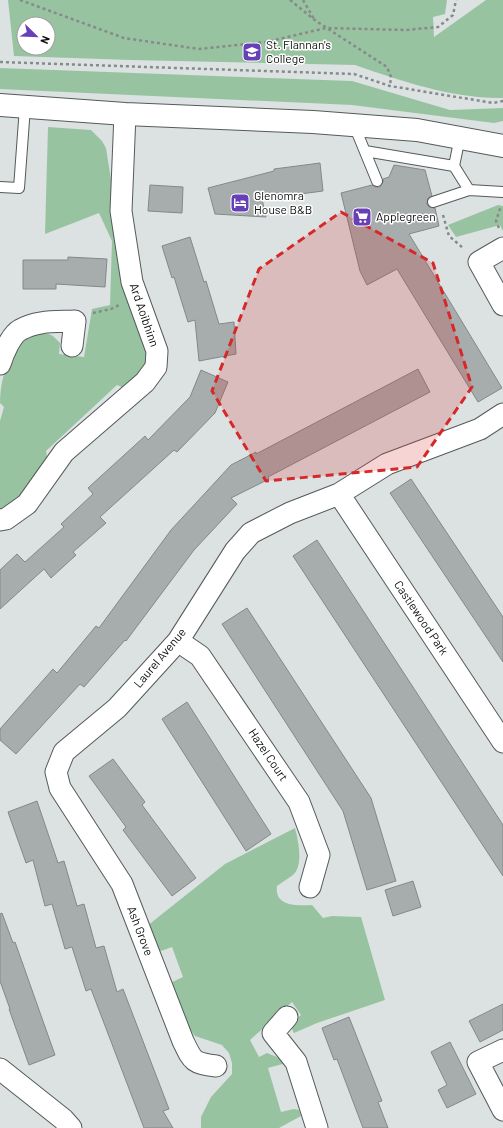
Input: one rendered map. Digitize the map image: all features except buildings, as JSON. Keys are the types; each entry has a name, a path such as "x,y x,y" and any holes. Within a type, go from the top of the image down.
{"main road":[{"path":"0,105 125,114 354,125 417,130 503,146"}],"street":[{"name":"Ard Aoibhinn","path":"0,520 6,519 28,504 64,452 145,382 156,367 157,351 132,282 121,211 125,114"},
{"path":"502,240 479,262 503,305"},
{"path":"0,364 4,350 19,330 42,322 75,321 72,346"},
{"path":"339,494 387,464 480,429 503,414"},
{"name":"Laurel Avenue","path":"60,788 56,772 64,752 117,708 178,641 239,546 251,533 290,514 339,494"},
{"name":"Castlewood Park","path":"339,494 503,742"},
{"name":"Hazel Court","path":"178,641 200,656 299,802 319,855 310,888"},
{"name":"Ash Grove","path":"60,788 122,884 190,1056 199,1064 216,1066"},
{"path":"287,1017 272,1033 296,1062 317,1128"},
{"path":"503,1050 478,1062 503,1110"},
{"path":"0,1069 63,1119 71,1128"}],"lane":[{"path":"0,187 19,188 25,107"},
{"path":"354,125 377,181"},
{"path":"460,137 454,166 469,190"},
{"path":"365,151 454,166"},
{"path":"436,202 469,190 503,192"}],"path":[{"path":"20,0 124,38 199,49 266,42 326,28 406,30 438,27 453,15 456,0"},
{"path":"290,0 326,28 387,67 391,78 390,86"},
{"path":"303,0 316,21"},
{"path":"0,62 354,74 390,86 493,103 503,102"},
{"path":"502,240 496,221 503,200"},
{"path":"436,202 450,236 479,262"},
{"path":"75,321 88,314 111,309 127,300 132,282"}],"highlighted area":[{"path":"341,212 433,263 472,387 417,467 266,481 212,391 259,269"}],"green space":[{"name":"St. Flannan's College","path":"8,0 447,0 445,14 433,17 434,37 486,0 503,0 503,98 466,96 428,88 355,65 14,56"},
{"path":"0,68 352,81 450,110 503,108 503,121 494,123 352,105 0,89"},
{"path":"48,127 91,130 102,141 106,148 112,186 112,227 119,238 148,353 146,366 126,389 117,385 46,451 48,463 20,500 0,510 0,421 4,407 0,403 0,397 4,376 12,355 26,339 39,334 46,334 53,336 60,343 59,354 84,357 92,309 110,305 112,241 99,213 45,234"},
{"path":"498,205 503,206 503,231 500,225 456,237 448,225"},
{"path":"295,828 298,839 298,865 293,875 277,886 279,898 294,905 312,905 323,918 332,916 361,917 385,1000 317,1023 294,1033 291,1027 293,1022 301,1015 292,1002 250,1040 259,1057 267,1053 286,1063 268,1068 281,1112 294,1109 299,1110 301,1116 279,1128 201,1128 201,1117 211,1097 232,1074 232,1063 229,1053 222,1045 195,1036 189,1028 170,983 183,977 172,947 158,952 147,926 225,864"}],"place":[{"name":"St. Flannan's College","path":"252,52"},
{"name":"Glenomra House B&B","path":"240,203"},
{"name":"Applegreen","path":"362,217"}]}
